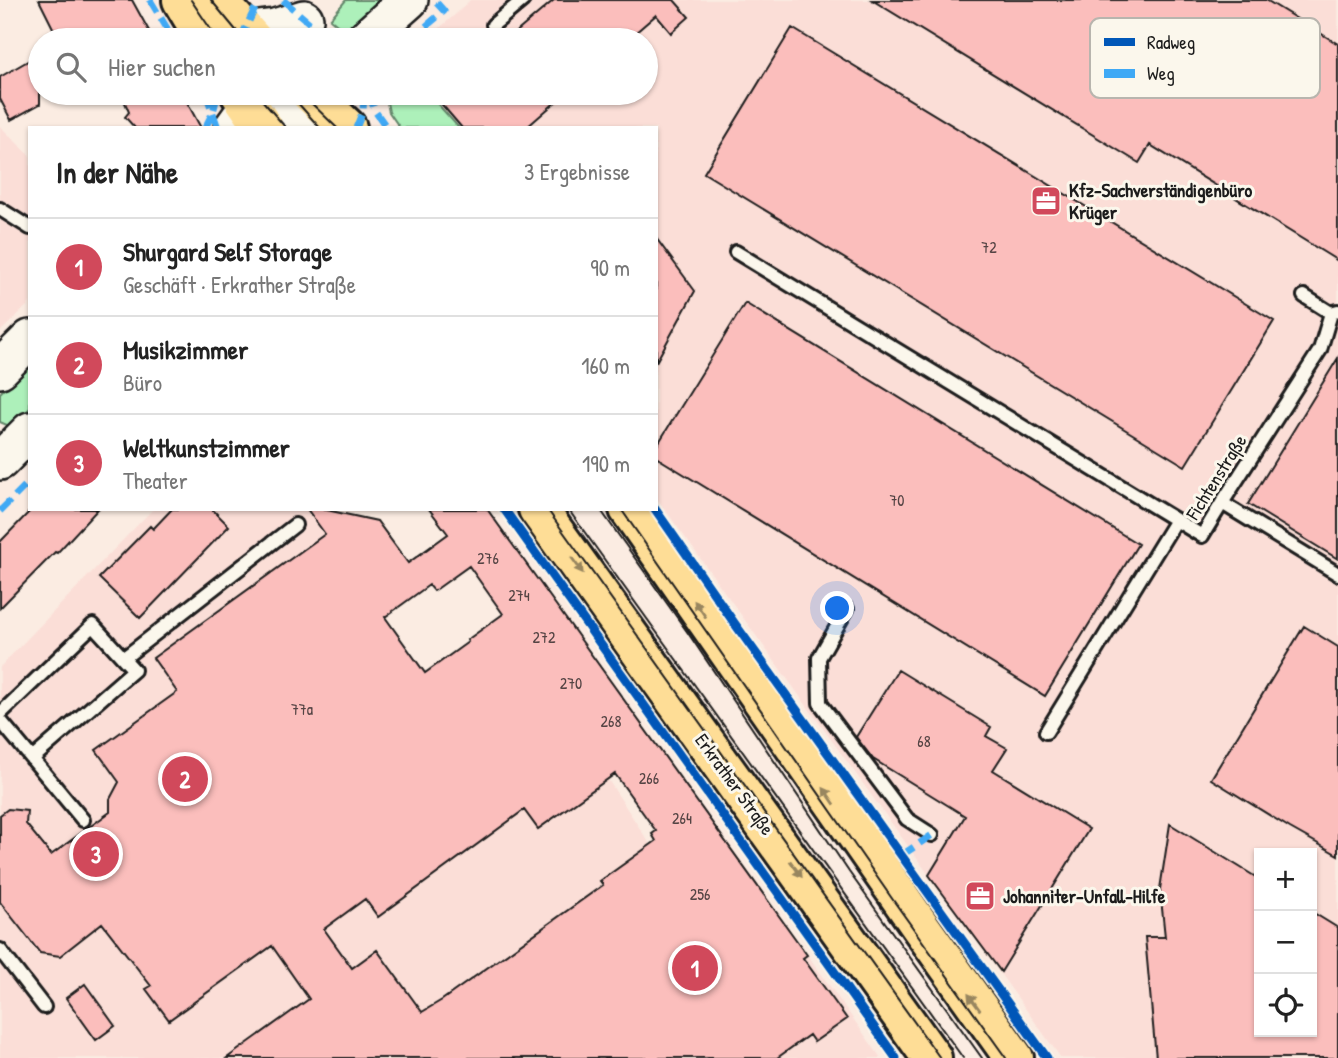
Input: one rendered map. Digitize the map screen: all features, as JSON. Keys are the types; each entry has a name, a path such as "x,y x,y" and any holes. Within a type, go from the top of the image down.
{"main road":[{"path":"182,0 199,28"},
{"path":"217,0 242,28"},
{"path":"377,28 408,0"},
{"path":"275,28 306,20"},
{"path":"289,126 291,107 299,105"},
{"path":"314,105 344,126"},
{"path":"0,369 28,341"},
{"path":"0,460 28,433"},
{"name":"Erkrather Straße","path":"539,511 932,1058"},
{"path":"630,511 1014,1058"}],"lane":[{"path":"493,25 523,0"},
{"path":"0,209 28,227"},
{"path":"736,252 1176,520"},
{"path":"1304,296 1334,312"},
{"name":"Fichtenstraße","path":"1046,732 1176,520 1202,536 1321,351 1334,312"},
{"path":"1222,503 1338,574"},
{"path":"124,658 295,525"},
{"path":"847,609 819,658 820,703 907,819 932,835"},
{"path":"0,714 93,625 134,670 32,760"},
{"path":"0,720 83,820"},
{"path":"0,950 44,1007"}],"shaded area":[{"path":"470,0 1338,0 1338,1058 1061,1058 658,500 658,126 458,126 440,105 658,105 658,28 439,28"},
{"path":"0,126 28,154 28,305 0,332"},
{"path":"151,511 309,511 462,724 537,671 667,870 721,833 881,1058 0,1058 0,667"}],"green space":[{"path":"346,0 387,0 357,28 341,28 330,19"},
{"path":"388,105 439,105 457,126 399,126"},
{"path":"28,365 28,410 9,426 0,422 0,393"}],"building":[{"path":"39,0 132,0 147,28 53,28"},
{"path":"554,0 674,0 689,17 671,33 656,15 641,28 521,28"},
{"path":"872,0 1266,0 1295,18 1090,18 1090,98 1320,98 1320,33 1338,44 1338,261 1150,145 1139,163"},
{"path":"792,28 1274,321 1185,466 704,173"},
{"path":"28,61 28,105 38,105 11,120 0,99 0,77"},
{"path":"126,105 189,105 200,126 133,126 125,117 129,112"},
{"path":"442,105 552,105 528,126 460,126"},
{"path":"658,241 695,291 658,358"},
{"path":"745,303 1138,544 1045,696 658,458 658,444"},
{"path":"1338,358 1338,559 1248,504"},
{"path":"30,511 96,511 0,608 0,542"},
{"path":"170,511 214,511 229,526 140,618 99,578 150,526 153,529"},
{"path":"308,511 331,511 377,521 408,563 448,534 431,511 488,511 807,955 803,958 847,1019 814,1042 809,1035 777,1058 227,1058 309,999 272,946 169,1020 146,989 151,986 102,923 60,956 40,953 0,902 0,815 8,809 27,811 26,824 51,855 110,812 110,799 119,782 96,750 177,692 153,658 325,534","holes":["469,566 503,614 425,673 385,617 429,585 434,591","615,774 656,831 652,834 656,841 600,881 603,885 422,1012 377,950 352,968 324,929 365,899 378,917 524,810 538,829"]},
{"path":"1304,626 1338,647 1338,855 1211,779"},
{"path":"898,670 991,727 986,736 1007,748 993,770 1089,829 1001,972 929,875 965,816 873,759 856,737"},
{"path":"1170,824 1254,876 1254,1037 1317,1037 1317,915 1338,928 1338,1058 1156,1058 1145,937 1165,937 1160,889"},
{"path":"85,984 115,1026 96,1040 66,998"}],"tram line":[{"path":"191,0 210,28"},
{"path":"211,0 234,28"},
{"path":"266,105 284,126"},
{"path":"300,105 318,126"},
{"path":"313,105 335,126"},
{"path":"548,511 940,1058"},
{"path":"569,511 963,1058"},
{"path":"601,511 688,633 849,872 982,1058"},
{"path":"622,511 1006,1058"}],"marked path":[{"path":"150,0 167,28"},
{"path":"246,28 259,0"},
{"path":"283,0 315,28"},
{"path":"424,28 444,11 434,0"},
{"path":"210,105 217,126"},
{"path":"206,126 215,105"},
{"path":"357,126 363,105"},
{"path":"373,105 386,126"},
{"path":"0,511 28,483"},
{"path":"902,855 932,835"}],"cycle path":[{"path":"505,511 896,1058"},
{"path":"656,511 1047,1058"}],"place":[{"name":"Kfz-Sachverständigenbüro Krüger","path":"1046,201"},
{"name":"Musikzimmer","path":"185,779"},
{"name":"Weltkunstzimmer","path":"96,854"},
{"name":"Johanniter-Unfall-Hilfe","path":"980,896"},
{"name":"Shurgard Self Storage","path":"695,968"}]}
